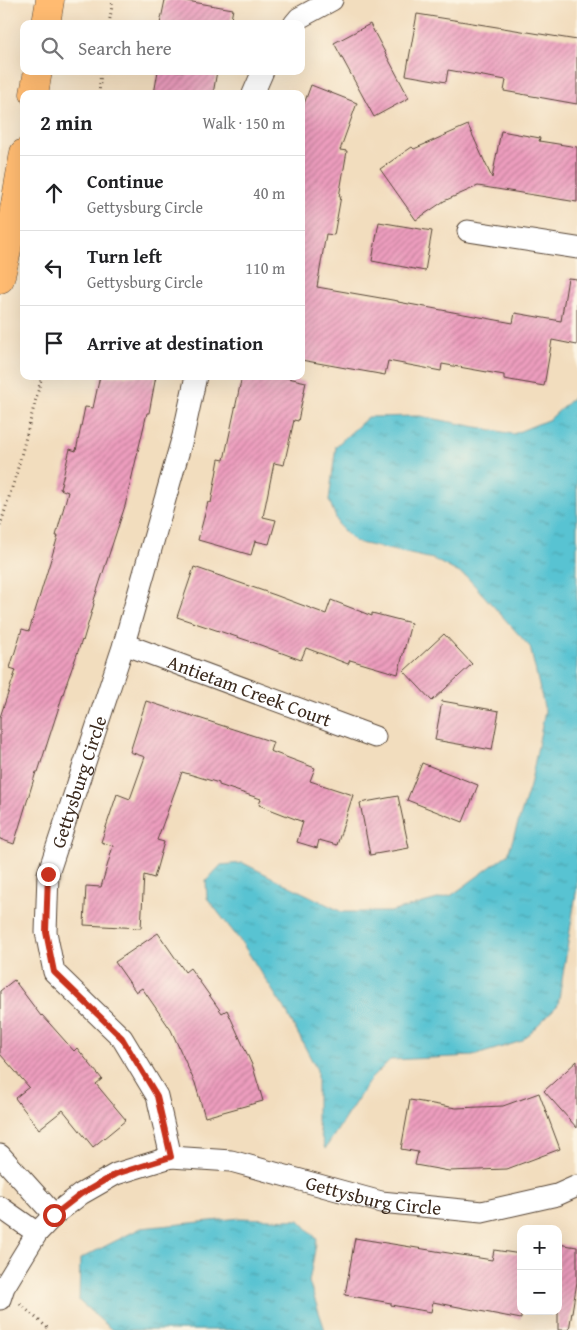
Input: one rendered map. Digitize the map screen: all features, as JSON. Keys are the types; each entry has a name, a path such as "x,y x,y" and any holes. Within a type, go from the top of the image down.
{"highway":[{"path":"47,20 50,0"},
{"path":"35,90 37,75"},
{"path":"0,279 20,176"}],"street":[{"path":"297,20 332,0"},
{"path":"255,90 261,75"},
{"path":"468,231 577,248"},
{"name":"Gettysburg Circle","path":"171,1157 157,1096 122,1038 54,972 46,932 48,874 124,644 183,436 195,380"},
{"name":"Antietam Creek Court","path":"124,644 374,737"},
{"path":"0,1155 54,1215"},
{"name":"Gettysburg Circle","path":"2,1293 37,1233 54,1215 81,1194 116,1174 171,1157 231,1161 382,1202 482,1212 557,1194 577,1186"},
{"path":"0,1207 37,1233"}],"path":[{"path":"110,20 113,0"},
{"path":"99,90 101,75"},
{"path":"0,526 16,475 41,380"},
{"path":"2,1293 50,1330"}],"water":[{"path":"577,396 577,887 558,1005 522,1041 473,1056 390,1060 370,1080 325,1149 317,1121 317,1070 287,1013 242,943 207,898 206,881 221,865 243,863 342,912 390,912 452,895 508,854 530,786 545,711 530,647 467,577 433,559 355,542 339,526 329,500 336,446 368,417 420,416 513,434 550,419"},
{"path":"240,1218 299,1220 317,1239 309,1282 325,1330 112,1330 79,1301 80,1259 141,1228"}],"building":[{"path":"165,0 181,0 233,9 231,20 161,20"},
{"path":"417,14 577,40 577,104 504,91 506,80 448,70 446,82 406,75"},
{"path":"370,24 409,98 374,117 334,43"},
{"path":"157,75 216,75 214,90 155,90"},
{"path":"311,85 357,103 340,150 347,151 339,197 341,196 334,235 326,234 317,287 513,323 515,313 561,321 568,278 577,279 577,345 552,340 544,386 504,379 504,375 442,364 441,371 388,361 385,375 305,361 305,101"},
{"path":"468,125 492,178 501,131 540,138 539,141 577,147 577,202 478,186 444,201 416,220 380,169 412,147 414,149"},
{"path":"379,222 432,231 425,271 372,261"},
{"path":"99,380 155,380 149,413 147,413 125,506 93,603 83,641 66,685 38,772 36,772 14,844 0,839 0,717 16,670 10,668 22,629 29,631 58,536 56,536 68,492 60,489 70,449 76,451 85,407 93,408"},
{"path":"241,380 297,380 306,382 298,421 294,420 284,465 274,463 263,517 276,520 269,544 255,541 251,555 198,540 208,502 211,503 219,459 224,460"},
{"path":"194,567 326,614 331,600 372,616 372,613 411,623 398,674 350,660 348,664 306,648 301,660 177,617"},
{"path":"444,634 472,664 432,701 404,671"},
{"path":"146,701 273,742 270,751 315,768 310,781 353,795 337,845 319,840 317,848 297,842 303,822 259,805 261,799 219,785 219,783 182,772 157,840 164,842 154,878 144,875 141,928 84,925 86,886 101,887 113,846 101,842 117,794 130,799 145,757 130,752"},
{"path":"442,701 499,711 492,750 435,740"},
{"path":"422,763 478,785 463,822 407,800"},
{"path":"398,796 409,848 370,855 360,803"},
{"path":"158,933 185,972 190,968 222,1013 227,1010 253,1067 263,1101 205,1117 195,1083 171,1030 142,988 136,992 115,962"},
{"path":"14,980 41,1016 74,1051 77,1048 102,1079 96,1084 126,1120 93,1147 63,1110 39,1129 15,1098 29,1087 0,1054 0,991"},
{"path":"577,1061 577,1128 544,1091"},
{"path":"539,1093 560,1149 507,1169 449,1171 415,1165 418,1152 401,1149 410,1100 456,1108 503,1106"},
{"path":"355,1238 492,1260 494,1250 517,1253 517,1315 521,1315 521,1319 433,1302 431,1312 345,1295"},
{"path":"562,1245 577,1247 577,1282 569,1330 558,1330 558,1315 562,1315"}],"route":[{"path":"48,874 46,932 54,972 122,1038 157,1096 171,1157 116,1174 81,1194 54,1215"}]}
